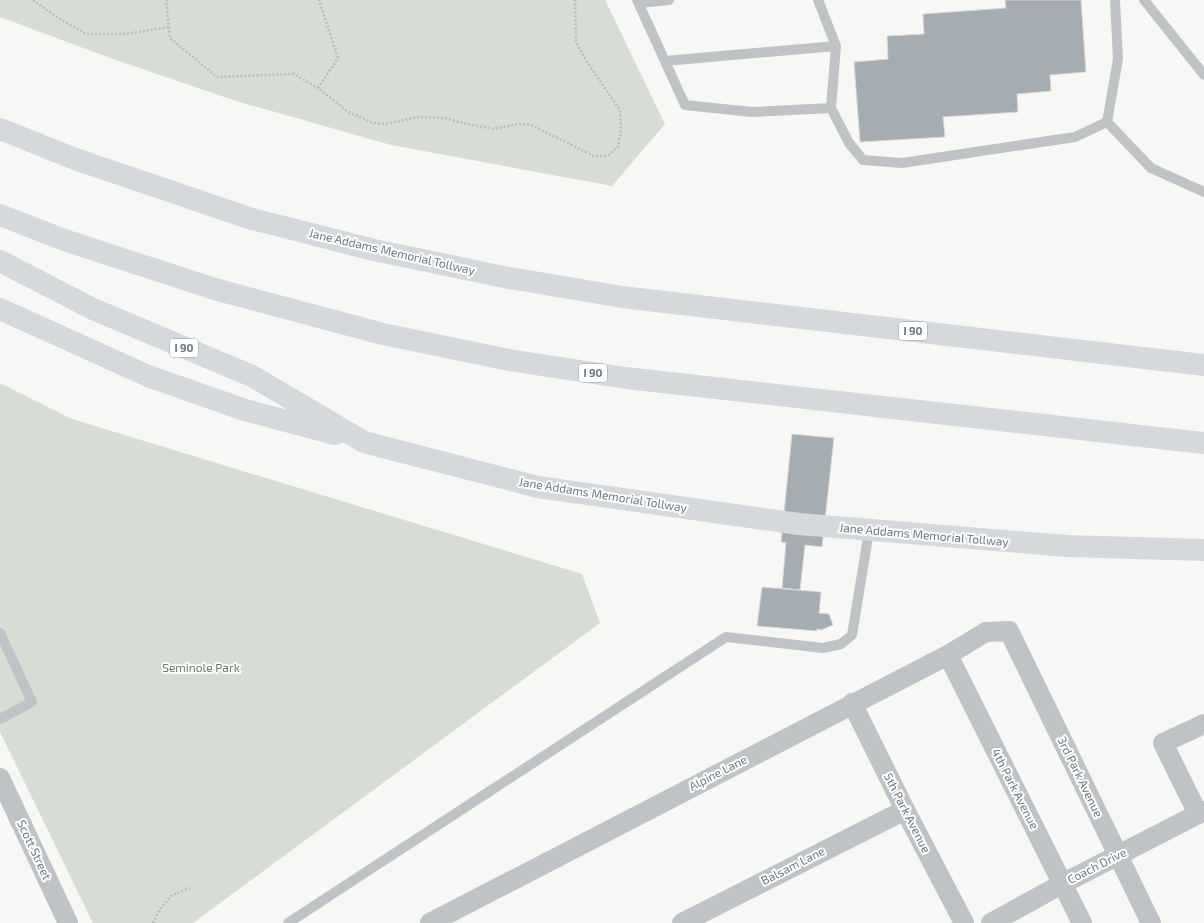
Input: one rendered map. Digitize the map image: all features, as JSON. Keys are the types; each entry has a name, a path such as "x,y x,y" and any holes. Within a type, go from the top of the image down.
{"highway":[{"name":"Jane Addams Memorial Tollway","path":"0,129 76,159 252,219 374,250 504,277 622,296 1204,365"},
{"name":"I 90","path":"0,215 67,241 218,290 383,334 509,360 626,378 1204,443"},
{"name":"Jane Addams Memorial Tollway","path":"0,261 93,309 252,376 364,442 538,487 799,524 869,531 1067,546 1204,550"},
{"path":"0,309 148,376 244,410 364,442"}],"street":[{"name":"Alpine Lane","path":"430,923 852,703 948,655 986,632 1009,631"},
{"name":"3rd Park Avenue","path":"1009,631 1151,923"},
{"name":"4th Park Avenue","path":"948,655 1082,923"},
{"name":"5th Park Avenue","path":"852,703 905,810 964,923"},
{"path":"1201,813 1163,743 1204,724"},
{"name":"Scott Street","path":"0,778 68,923"},
{"name":"Balsam Lane","path":"682,923 905,810"},
{"name":"Coach Drive","path":"991,923 1062,884 1201,813"}],"lane":[{"path":"668,0 638,2 685,105 752,112 831,108"},
{"path":"818,0 836,46 831,108 849,144 863,160 902,163 1075,137 1107,122"},
{"path":"1107,122 1118,59 1116,0"},
{"path":"1144,0 1204,75"},
{"path":"665,61 836,46"},
{"path":"1107,122 1151,168 1204,192"},
{"path":"288,923 726,637 824,648 841,644 852,635 869,531"},
{"path":"0,632 32,702 0,719"}],"path":[{"path":"33,0 52,14 86,34 126,34 168,27"},
{"path":"168,0 166,1 170,38 217,76 294,74 318,88 347,111 374,123 386,124 417,118 446,118 493,129 518,124 531,125 594,156 607,156 618,147 621,130 620,110 587,62 576,42 576,0"},
{"path":"318,88 338,58 319,0"},
{"path":"153,923 160,909 172,895 190,888"}],"green space":[{"path":"0,0 605,0 665,124 612,186 391,145 236,101 110,58 0,17"},
{"name":"Seminole Park","path":"0,383 72,419 582,574 600,623 193,923 93,923 0,732"}],"building":[{"path":"1005,0 1081,0 1086,72 1050,75 1051,91 1017,94 1018,112 943,117 945,137 860,142 854,62 888,59 887,36 924,34 923,14 1006,8"},
{"path":"792,434 834,438 822,547 805,545 800,590 782,588 786,543 781,542"},
{"path":"762,587 821,592 819,613 829,614 833,625 821,630 817,629 817,631 757,626"}]}
